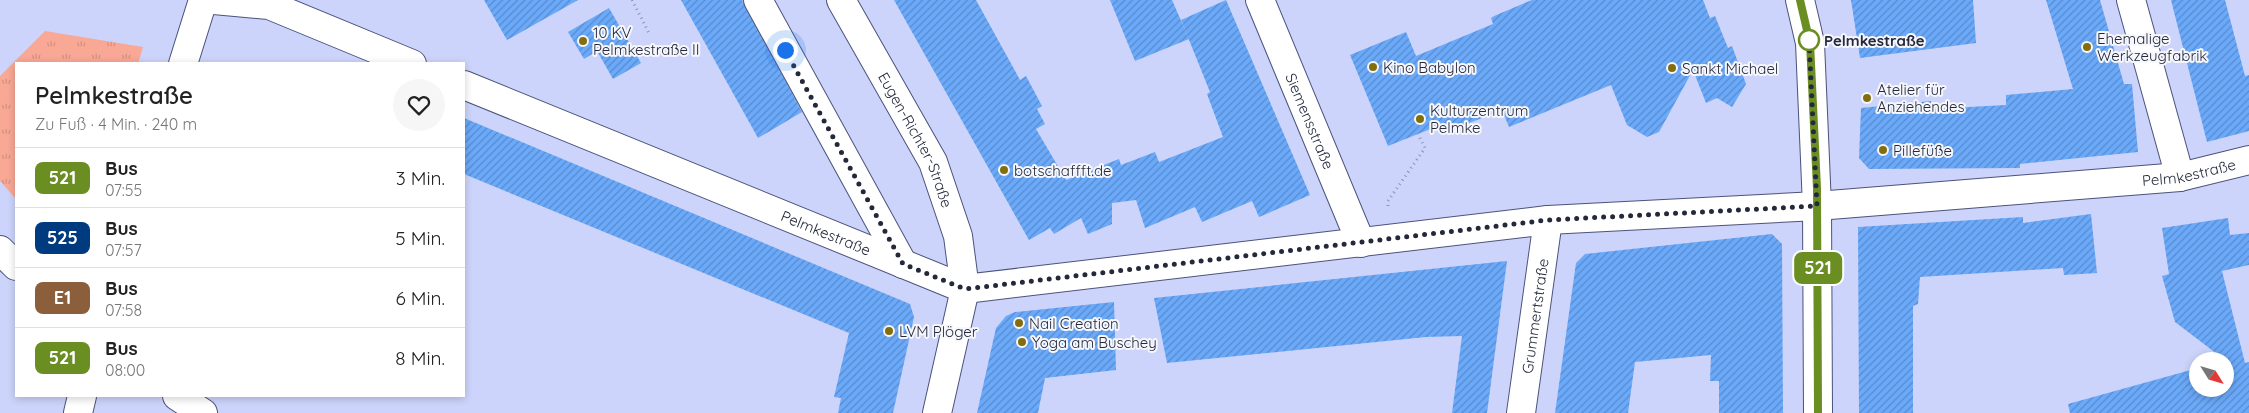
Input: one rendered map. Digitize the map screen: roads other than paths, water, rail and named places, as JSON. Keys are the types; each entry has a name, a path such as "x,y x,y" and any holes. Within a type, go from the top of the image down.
{"street":[{"path":"185,62 203,0"},
{"path":"214,0 268,5 407,62"},
{"path":"758,0 903,264"},
{"name":"Eugen-Richter-Straße","path":"841,0 933,162 958,236 965,289"},
{"name":"Siemensstraße","path":"1260,0 1361,243"},
{"path":"1800,0 1810,43 1817,206 1818,413"},
{"path":"2131,0 2180,177"},
{"name":"Pelmkestraße","path":"465,85 965,289 1548,220 1817,206 2180,177 2249,160"},
{"name":"Grummertstraße","path":"1521,413 1548,220"},
{"path":"0,250 15,265"},
{"path":"937,413 965,289"},
{"path":"78,413 82,397"},
{"path":"179,397 203,413"}],"place":[{"name":"Pelmkestraße","path":"1809,40"},
{"name":"10 KV Pelmkestraße II","path":"583,41"},
{"name":"Ehemalige Werkzeugfabrik","path":"2087,47"},
{"name":"Kino Babylon","path":"1373,67"},
{"name":"Sankt Michael","path":"1672,68"},
{"name":"Atelier für Anziehendes","path":"1867,98"},
{"name":"Kulturzentrum Pelmke","path":"1420,119"},
{"name":"Pillefüße","path":"1883,150"},
{"name":"botschaffft.de","path":"1004,170"},
{"name":"Nail Creation","path":"1019,323"},
{"name":"LVM Plöger","path":"889,331"},
{"name":"Yoga am Buschey","path":"1022,342"}]}
